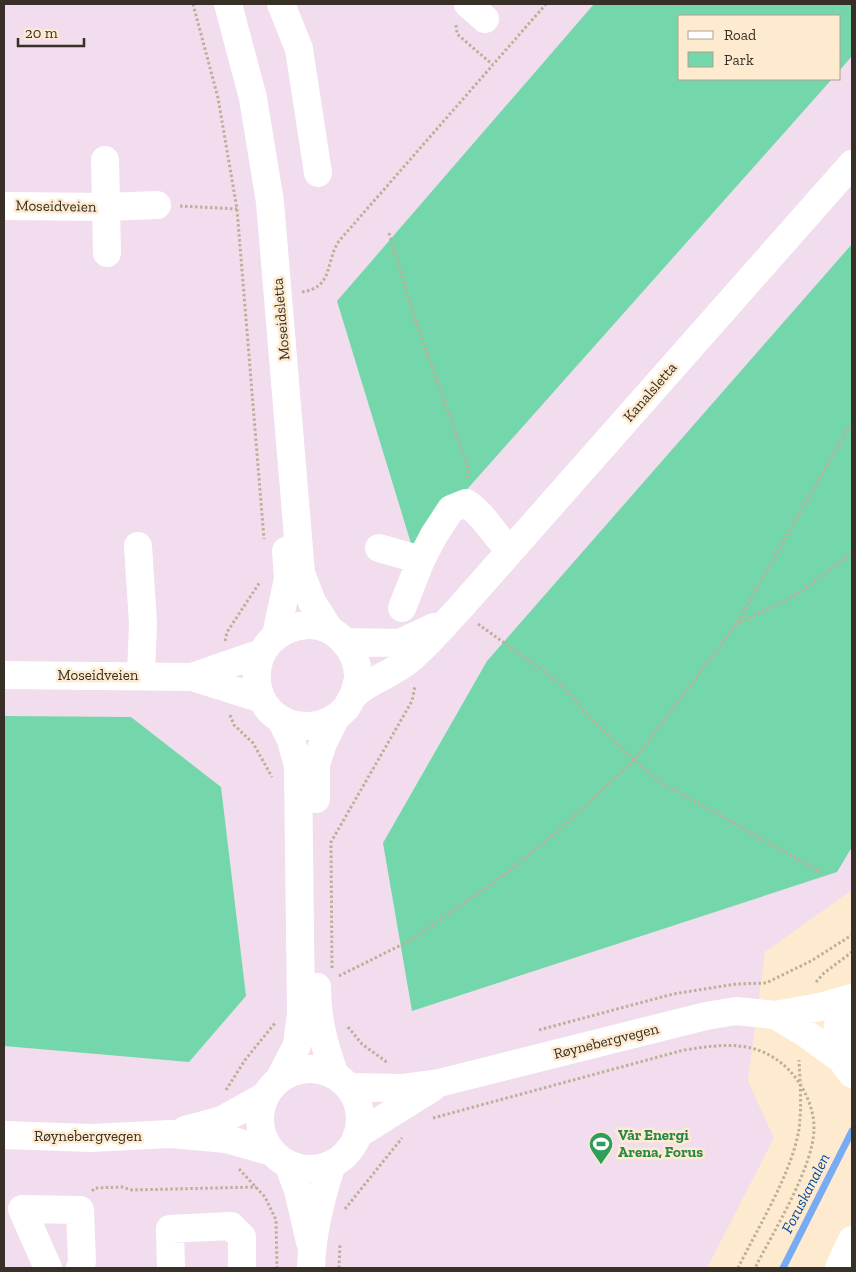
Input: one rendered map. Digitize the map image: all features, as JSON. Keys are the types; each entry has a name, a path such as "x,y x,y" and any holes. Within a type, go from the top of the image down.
{"street":[{"name":"Moseidsletta","path":"212,4 238,100 256,206 288,578 268,644"},
{"name":"Moseidsletta","path":"228,4 253,98 270,202 301,573 312,602 338,636"},
{"path":"281,4 299,49 318,173"},
{"path":"105,160 107,207"},
{"name":"Kanalsletta","path":"354,695 408,661 454,614 852,164"},
{"name":"Moseidveien","path":"4,206 107,207 157,205"},
{"name":"Moseidveien","path":"107,207 107,253"},
{"path":"402,608 421,560 451,509 466,503 474,508 498,539 510,550"},
{"path":"138,546 143,623 141,675"},
{"path":"380,548 421,560"},
{"path":"192,677 268,644 292,626 312,625 338,636 400,643 454,614"},
{"path":"268,644 256,669 256,684 262,699 270,711 281,720 299,726 319,725 336,717 347,707 354,695 358,677 355,658 338,636"},
{"name":"Moseidveien","path":"4,676 141,675 192,677"},
{"path":"192,677 262,699"},
{"path":"336,717 316,764 317,1014 324,1045 342,1081"},
{"path":"281,720 291,740 298,766 301,1013 297,1045 260,1110 260,1125 264,1139 280,1158 298,1190 311,1259"},
{"name":"Røynebergvegen","path":"172,1134 222,1120 273,1087 293,1071 307,1068 322,1070 342,1081 402,1088 439,1083 706,1016 736,1011 774,1015 820,1007 852,998"},
{"path":"850,1071 837,1046 836,1032 840,1017 852,1002"},
{"name":"Røynebergvegen","path":"774,1015 805,1033 850,1071"},
{"name":"Røynebergvegen","path":"342,1081 360,1110 357,1135"},
{"name":"Røynebergvegen","path":"4,1136 91,1138 172,1134 226,1140 280,1158 303,1168 318,1168 332,1164 343,1156 357,1135 439,1083"},
{"path":"311,1259 323,1192 332,1164"},
{"path":"48,1268 22,1209 80,1210 82,1261 80,1268"},
{"path":"171,1268 170,1229 231,1226 242,1236 242,1268"},
{"path":"839,1268 852,1240"}],"path":[{"path":"193,4 216,90 237,209 265,545"},
{"path":"294,293 310,291 322,282 329,270 334,250 339,241 546,4"},
{"path":"157,205 237,209"},
{"path":"389,233 414,316 468,468 466,503"},
{"path":"332,980 410,940 508,872 576,815 634,760 735,626 852,422"},
{"path":"735,626 800,593 852,553"},
{"path":"222,651 228,632 259,585 261,577"},
{"path":"454,614 499,641 560,683 584,711 634,760 662,783 824,874"},
{"path":"332,970 331,842 412,700 415,681"},
{"path":"228,711 234,724 254,742 277,785"},
{"path":"530,1033 673,994 736,984 766,983 811,961 852,934"},
{"path":"814,984 824,973 852,952"},
{"path":"225,1093 227,1085 275,1022 277,1014"},
{"path":"343,1020 362,1044 389,1064"},
{"path":"432,1118 684,1050 711,1046 749,1046 768,1054 796,1077 812,1111 814,1128 802,1175 755,1268"},
{"path":"738,1268 789,1164 796,1145 800,1110 799,1054"},
{"path":"341,1215 407,1131"},
{"path":"234,1162 265,1197 276,1220 277,1268"},
{"path":"80,1210 95,1188 122,1187 132,1190 256,1187"},
{"path":"339,1268 340,1242"}],"shaded area":[{"path":"4,4 852,4 852,890 765,952 748,1081 774,1138 707,1268 4,1268"}],"green space":[{"path":"594,4 852,4 852,56 841,69 841,15 678,15 678,80 831,80 413,550 337,301"},
{"path":"852,244 852,847 837,872 412,1011 383,843 487,661"},
{"path":"4,716 131,717 221,787 246,996 189,1062 4,1046"}],"waterway":[{"name":"Foruskanalen","path":"783,1268 852,1131"}],"place":[{"name":"Vår Energi Arena, Forus","path":"601,1165"}]}
